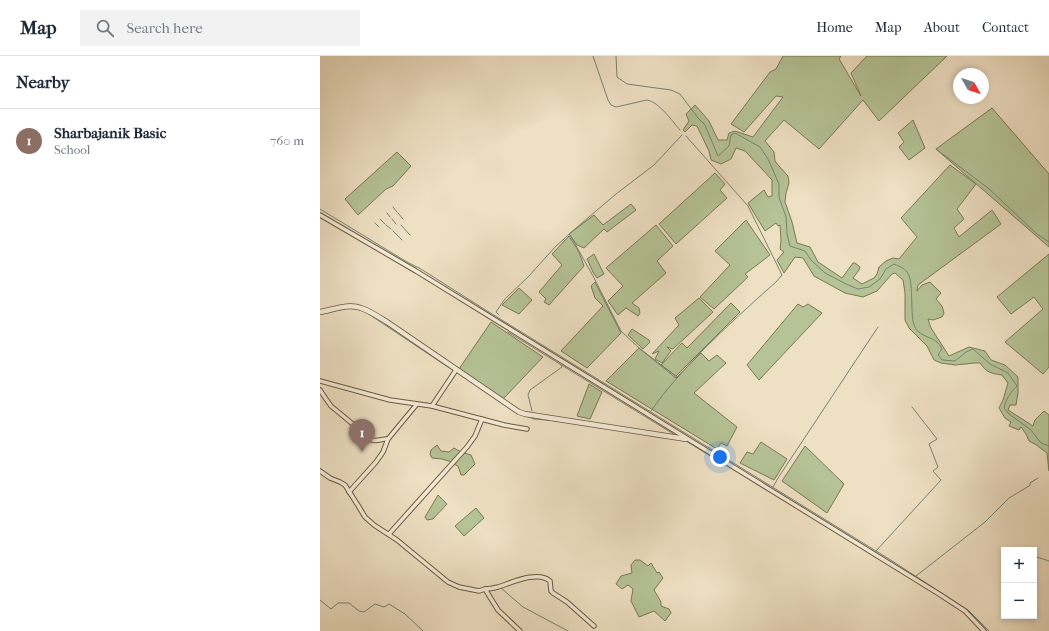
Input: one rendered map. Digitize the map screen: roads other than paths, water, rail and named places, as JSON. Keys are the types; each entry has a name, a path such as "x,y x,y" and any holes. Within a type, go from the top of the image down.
{"street":[{"path":"320,215 416,271 965,611 984,631"},
{"path":"320,312 354,306 361,308 386,322 510,406 525,414 686,439"},
{"path":"432,406 456,370"},
{"path":"320,380 390,400 432,406 482,420 527,429"},
{"path":"320,390 331,406 372,440 388,439"},
{"path":"349,492 367,473 379,457 388,439 417,404"},
{"path":"389,534 467,447 475,436 482,420"},
{"path":"320,471 330,478 345,485 365,517 397,540 448,582 459,587 479,590 496,588 524,579 544,577 550,581 553,593 567,602 594,626"},
{"path":"485,589 498,610 520,631"}],"waterway":[{"path":"593,56 611,105 616,107 647,100 652,101 665,112 680,130"},
{"path":"616,56 617,77 627,84 671,90 680,94 705,125 718,156 729,146 731,135 735,133 760,147 768,159 779,184 779,197 786,217 787,234 790,246 805,251 811,260 825,273 858,289 869,287 880,279 886,269 894,264 904,269 909,276 913,320 918,332 939,344 942,349 938,355 942,360 955,361 966,352 973,349 990,364 1008,373 1017,386 1009,396 1004,408 1009,414 1031,430 1041,443 1049,446"},
{"path":"499,315 496,312 505,299 529,276 555,247 616,194 654,165 682,135"},
{"path":"651,411 669,387 702,351 782,275 748,206 686,136"},
{"path":"936,149 988,188 1037,234 1049,242"},
{"path":"393,207 397,212"},
{"path":"320,209 421,269 889,559 968,610 989,631"},
{"path":"387,213 390,217"},
{"path":"398,213 403,219"},
{"path":"380,219 385,224"},
{"path":"392,219 396,224"},
{"path":"375,223 379,227"},
{"path":"386,225 391,229"},
{"path":"401,225 410,235"},
{"path":"393,231 402,240"},
{"path":"570,235 621,331 639,348 677,377"},
{"path":"330,312 345,309"},
{"path":"364,311 451,369"},
{"path":"773,487 878,327"},
{"path":"508,332 675,435"},
{"path":"532,411 528,395 530,390 562,367 561,365"},
{"path":"876,551 941,480 933,471 938,467 929,444 937,439 912,407"},
{"path":"526,416 534,419 557,421"},
{"path":"686,441 718,459"},
{"path":"1029,486 1030,483 1038,478"},
{"path":"916,576 985,522 1009,498 1029,486"},
{"path":"1037,557 1049,561"},
{"path":"501,588 523,607 568,631"},
{"path":"320,600 331,609 338,603 349,603 359,611 364,612 375,604 384,607 389,604 405,614 423,631"}],"place":[{"name":"Sharbajanik Basic","path":"362,452"}]}
